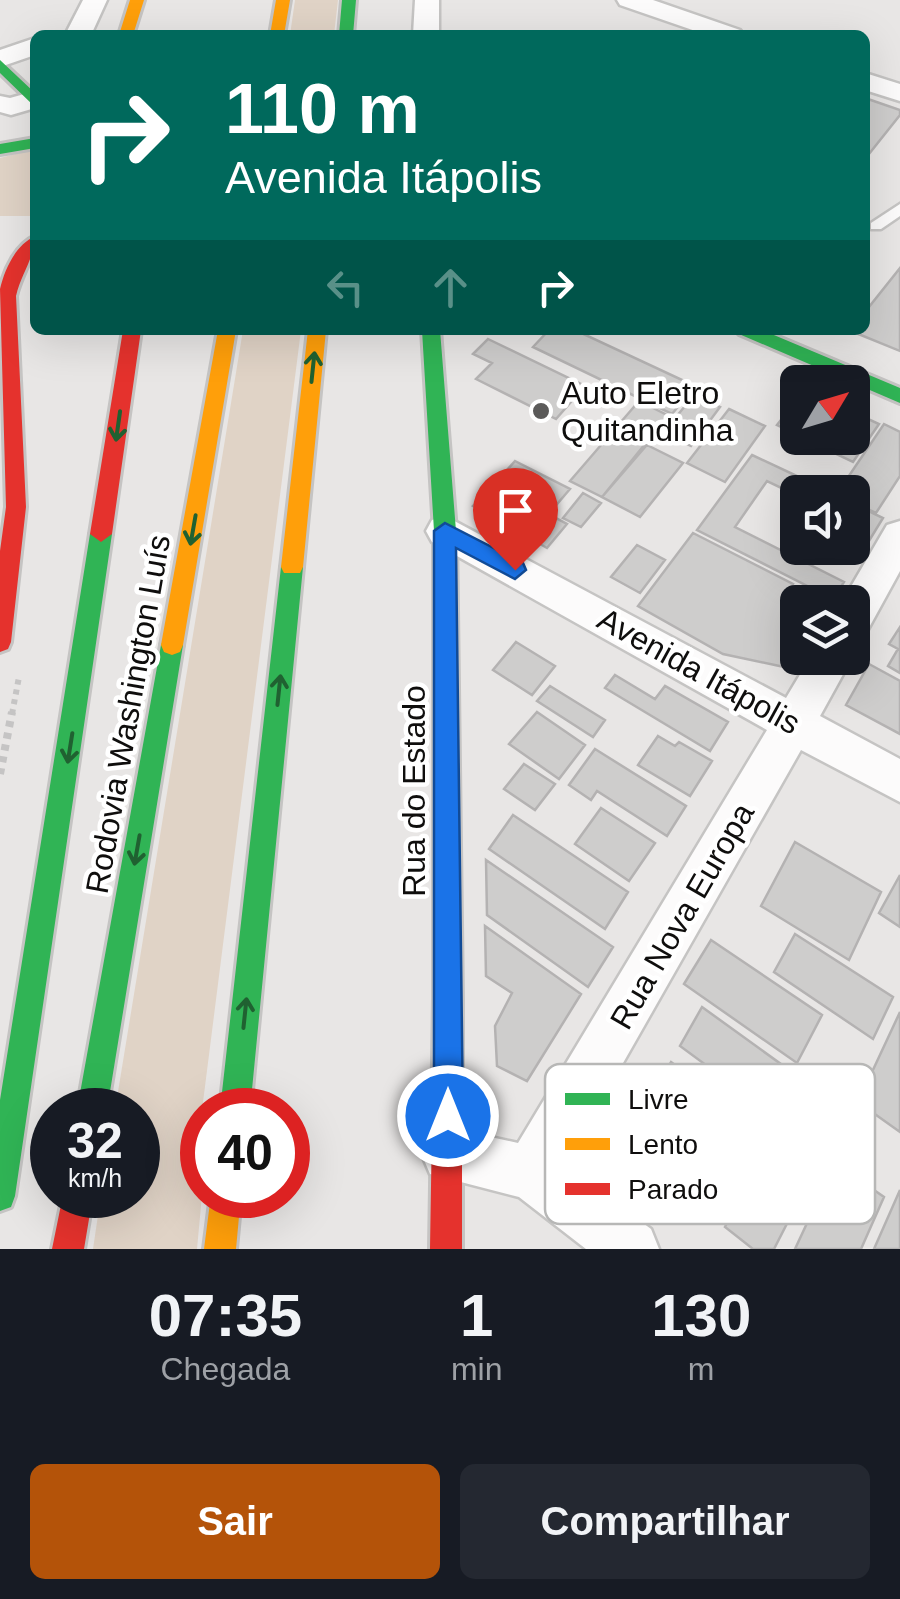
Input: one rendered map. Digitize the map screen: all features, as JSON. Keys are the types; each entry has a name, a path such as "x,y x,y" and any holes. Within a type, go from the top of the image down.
{"main road":[{"path":"128,30 137,0"},
{"path":"278,30 283,0"},
{"path":"346,30 349,0"},
{"path":"0,62 30,95"},
{"path":"0,149 30,144"},
{"path":"0,642 16,507 7,296 28,237"},
{"path":"0,1196 131,335"},
{"name":"Rodovia Washington Luís","path":"96,1088 226,335"},
{"path":"236,1088 316,335"},
{"name":"Rua do Estado","path":"432,335 445,531 449,1155 446,1249"},
{"path":"757,335 900,396"},
{"path":"817,335 900,371"},
{"path":"68,1249 74,1218"},
{"path":"220,1249 223,1218"}],"street":[{"path":"426,30 428,0"},
{"path":"629,0 716,30"},
{"path":"0,62 30,48"},
{"path":"870,83 900,93"},
{"path":"0,104 10,107 30,101"},
{"name":"Avenida Itápolis","path":"445,531 900,782"},
{"path":"870,589 900,536"},
{"name":"Rua Nova Europa","path":"596,1064 822,675"},
{"name":"Rua Nova Europa","path":"532,1173 545,1151"},
{"path":"449,1155 532,1173 545,1183"},
{"path":"598,1224 630,1249"}],"lane":[{"path":"876,226 900,209"}],"shaded area":[{"path":"295,0 338,0 335,30 291,30"},
{"path":"30,150 30,216 0,216 0,158"},
{"path":"242,335 300,335 205,1088 180,1088 180,1218 200,1218 197,1249 93,1249 98,1218 160,1218 160,1088 119,1088"}],"building":[{"path":"870,100 900,110 870,153"},
{"path":"900,268 900,351 861,335 870,335 870,306"},
{"path":"544,335 586,335 695,386 672,414 533,347"},
{"path":"488,339 585,386 556,419 476,379 492,363 473,354"},
{"path":"694,395 720,407 691,446 663,433"},
{"path":"639,401 671,417 602,497 570,481"},
{"path":"729,409 765,426 725,482 687,463"},
{"path":"870,420 879,424 870,437"},
{"path":"884,424 900,432 900,476 876,513 870,510 870,475 850,475 863,455 870,455 870,445"},
{"path":"645,444 683,463 640,517 602,497"},
{"path":"752,455 795,475 780,475 780,487 767,481 735,527 780,550 780,565 810,565 844,582 805,585 697,530"},
{"path":"838,455 858,455 853,462"},
{"path":"515,461 570,489 552,510 497,481"},
{"path":"494,484 520,499 500,521 473,506"},
{"path":"583,493 601,503 581,527 563,518"},
{"path":"520,499 567,524 547,548 500,521"},
{"path":"870,512 883,518 870,539"},
{"path":"693,533 793,584 780,585 780,666 723,654 638,606"},
{"path":"637,545 665,560 640,593 611,577"},
{"path":"900,627 900,673 888,666 898,649 889,644"},
{"path":"516,642 555,666 532,695 493,670"},
{"path":"870,665 900,681 900,734 846,705 863,675 870,675"},
{"path":"615,675 655,699 665,686 728,722 710,751 605,688"},
{"path":"550,686 605,720 593,737 537,701"},
{"path":"537,712 585,745 559,779 509,744"},
{"path":"658,736 675,746 679,742 712,761 690,796 638,765"},
{"path":"595,749 686,806 667,836 597,791 591,800 569,785"},
{"path":"524,764 555,784 535,810 504,789"},
{"path":"601,808 655,843 629,881 575,844"},
{"path":"513,815 628,892 605,929 489,849"},
{"path":"795,842 881,892 849,960 761,906"},
{"path":"486,860 613,947 588,987 487,915"},
{"path":"900,875 900,927 879,913"},
{"path":"485,926 581,994 527,1081 497,1066 495,1026 512,993 486,976"},
{"path":"795,934 893,997 873,1039 774,972"},
{"path":"711,940 822,1015 797,1063 684,984"},
{"path":"702,1007 781,1064 704,1064 680,1046"},
{"path":"900,1012 900,1132 875,1114 875,1066"},
{"path":"900,1190 900,1249 874,1249"},
{"path":"875,1191 884,1197 875,1217"},
{"path":"787,1224 774,1249 753,1249 725,1227"},
{"path":"807,1224 872,1224 861,1249 795,1249"}],"traffic: fast":[{"path":"346,30 349,0"},
{"path":"0,64 30,97"},
{"path":"0,149 30,144"},
{"path":"431,335 445,531 448,1000"},
{"path":"757,335 900,396"},
{"path":"0,1196 101,534"},
{"path":"237,1088 292,567"},
{"path":"96,1088 172,645"}],"traffic: slow":[{"path":"128,30 137,0"},
{"path":"278,30 283,0"},
{"path":"172,645 226,335"},
{"path":"292,567 316,335"},
{"path":"220,1249 223,1218"}],"traffic: jam":[{"path":"0,642 16,507 7,296 14,269 30,248"},
{"path":"101,534 131,335"},
{"path":"446,1249 448,1000"},
{"path":"68,1249 74,1218"}],"place":[{"name":"Auto Eletro Quitandinha","path":"541,411"}],"route":[{"path":"448,1116 445,531 515,570"}]}
